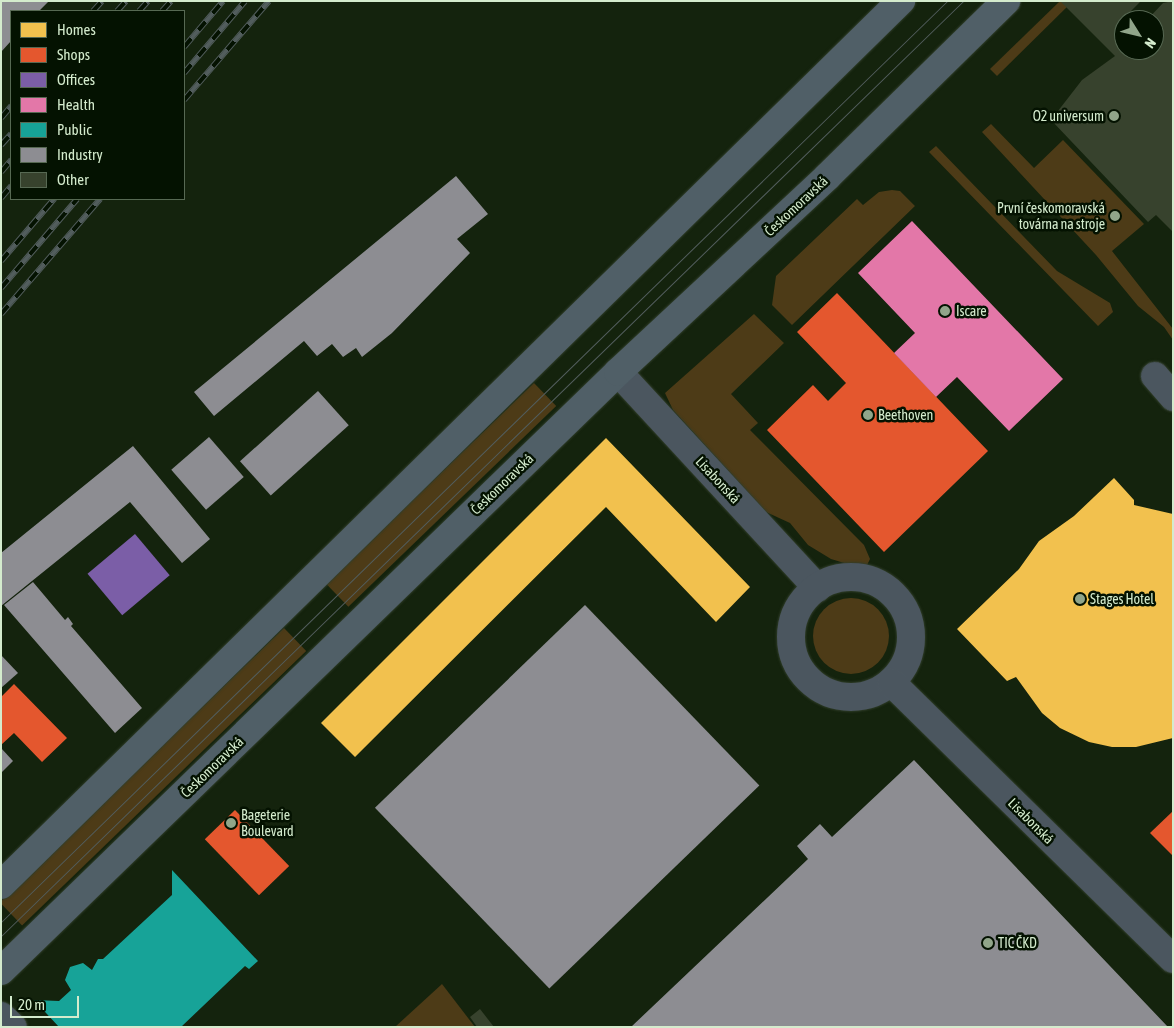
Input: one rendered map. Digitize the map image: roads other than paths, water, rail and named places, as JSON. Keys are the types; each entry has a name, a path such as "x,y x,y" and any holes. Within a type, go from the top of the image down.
{"main road":[{"path":"1,886 902,1"},
{"name":"Českomoravská","path":"1,971 618,372 828,176 1006,1"}],"street":[{"name":"Lisabonská","path":"618,372 817,588"},
{"path":"1155,376 1173,398"},
{"path":"867,579 896,596 909,621 910,649 903,667 891,682 869,694 843,696 820,687 801,669 793,652 792,634 795,616 804,600 817,588 833,580 867,579"},
{"name":"Lisabonská","path":"891,682 1173,959"},
{"path":"1,1016 13,1027"}],"tram line":[{"path":"1,922 947,1"},
{"path":"1,936 963,1"}],"railway":[{"path":"94,10 102,1"},
{"path":"118,10 126,1"},
{"path":"140,10 148,1"},
{"path":"163,10 171,1"},
{"path":"185,46 223,1"},
{"path":"185,72 245,1"},
{"path":"185,99 269,1"},
{"path":"1,118 10,107"},
{"path":"1,145 10,135"},
{"path":"1,172 10,161"},
{"path":"1,198 10,187"},
{"path":"1,261 53,200"},
{"path":"1,288 76,200"},
{"path":"1,314 99,200"}],"place":[{"name":"O2 universum","path":"1114,116"},
{"name":"První českomoravská továrna na stroje","path":"1115,216"},
{"name":"Iscare","path":"945,311"},
{"name":"Beethoven","path":"868,415"},
{"name":"Stages Hotel","path":"1080,599"},
{"name":"Bageterie Boulevard","path":"231,823"},
{"name":"TIC ČKD","path":"988,943"}]}
